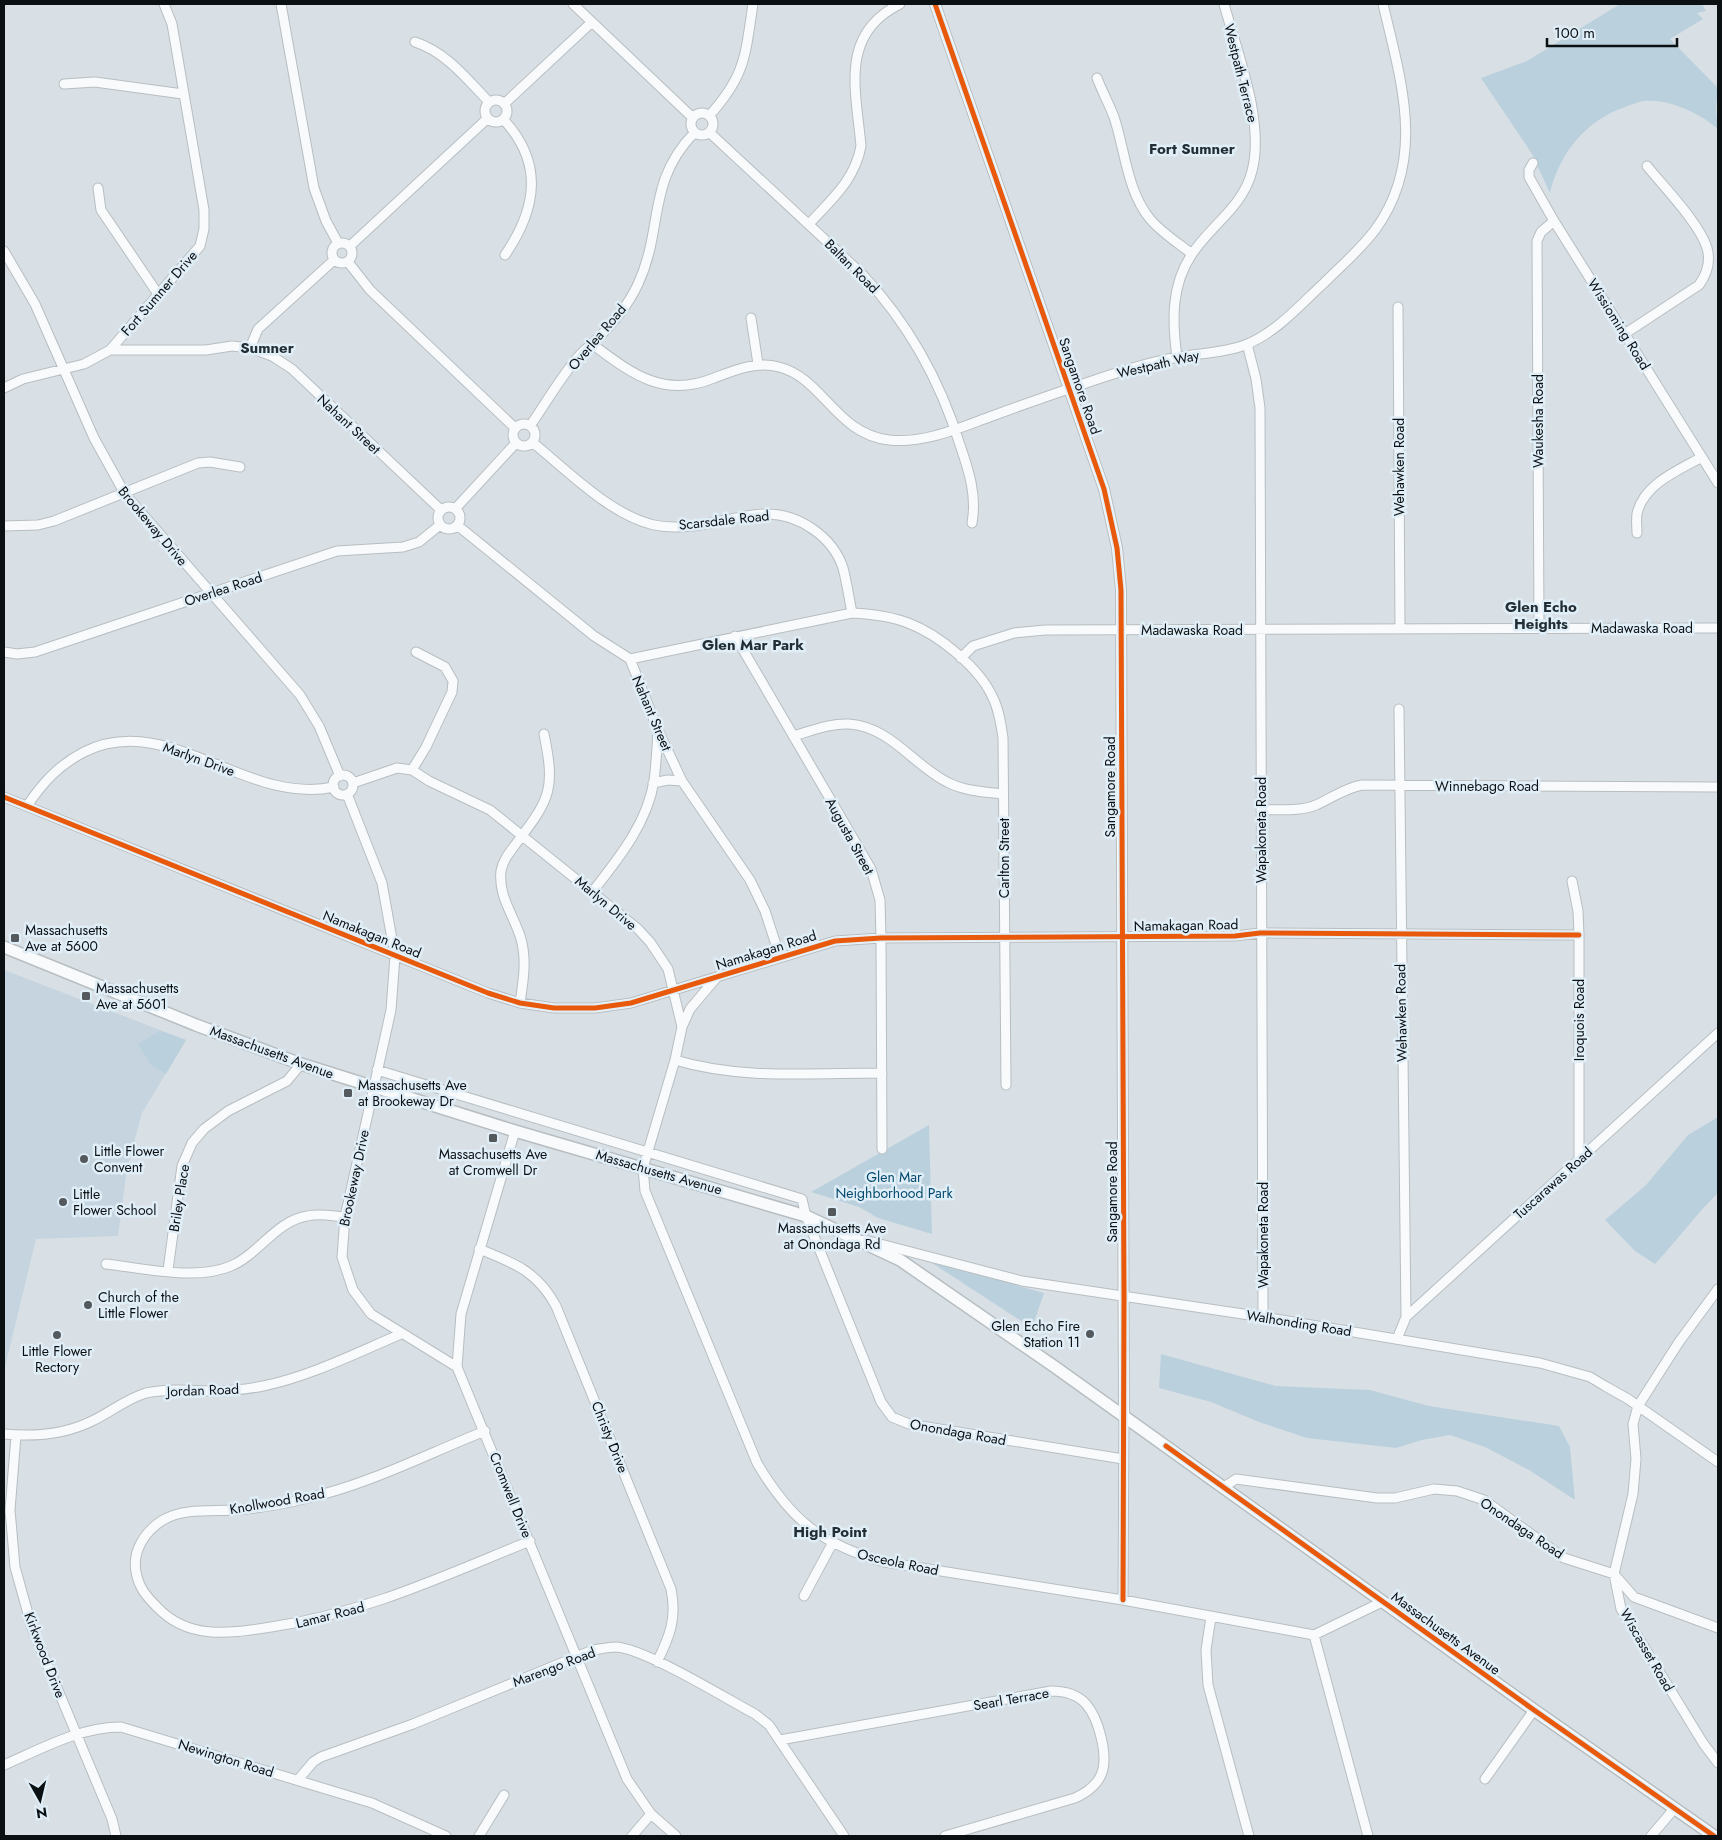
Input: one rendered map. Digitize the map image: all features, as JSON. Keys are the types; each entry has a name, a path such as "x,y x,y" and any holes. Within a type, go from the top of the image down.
{"main road":[{"name":"Massachusetts Avenue","path":"4,948 186,1021 301,1064 515,1131 806,1216 857,1238 900,1260 1124,1415 1382,1602 1714,1836"}],"street":[{"name":"Fort Sumner Drive","path":"4,388 23,378 84,364 110,350 200,246 204,229 204,210 172,24 164,4"},
{"path":"281,4 314,188 326,221 338,243"},
{"path":"573,4 693,118"},
{"path":"709,116 728,95 739,76 746,53 753,4"},
{"path":"809,224 844,186 852,174 859,157 861,146 854,69 856,53 863,37 874,22 888,10 900,4"},
{"name":"Sangamore Road","path":"935,4 1104,489 1113,524 1121,590 1124,1297 1122,1600"},
{"name":"Westpath Terrace","path":"1177,357 1173,327 1173,307 1177,286 1192,254 1242,196 1252,173 1256,148 1254,115 1224,4"},
{"name":"Westpath Way","path":"592,344 631,373 655,383 672,386 705,382 740,368 758,364 778,367 796,374 843,420 866,434 886,440 913,441 955,429 1138,365 1228,350 1246,344 1285,319 1355,253 1375,230 1389,206 1400,178 1406,149 1407,121 1403,89 1383,4"},
{"path":"504,104 592,22"},
{"path":"415,42 430,47 447,59 489,102"},
{"path":"1097,78 1113,116 1133,187 1141,204 1162,231 1192,254"},
{"path":"64,84 95,82 184,94"},
{"path":"495,100 504,104 507,110 504,119 494,121 488,118 485,108 489,102 495,100"},
{"path":"702,113 709,116 713,122 710,133 704,136 694,133 691,127 693,118 702,113"},
{"path":"350,246 488,118"},
{"path":"504,119 522,143 529,158 532,176 526,216 518,237 505,255"},
{"name":"Overlea Road","path":"530,426 578,356 592,344 621,312 638,284 650,252 658,198 664,176 679,148 694,133"},
{"name":"Baltan Road","path":"710,133 862,274 886,299 906,327 941,391 955,429 972,482 974,513 972,524"},
{"name":"Wissioming Road","path":"1533,163 1529,170 1529,178 1718,483"},
{"path":"1626,333 1699,285 1704,278 1709,262 1707,248 1699,232 1647,166"},
{"path":"98,188 101,210 158,294"},
{"name":"Waukesha Road","path":"1539,627 1537,241 1541,232 1554,221"},
{"path":"334,260 342,264 348,262 352,254 350,246 346,242 338,243"},
{"path":"334,260 333,251 338,243"},
{"name":"Brookeway Drive","path":"4,251 34,304 94,438 125,494 300,695 319,726 340,776"},
{"path":"250,348 258,329 334,260"},
{"path":"348,262 370,290 515,428"},
{"name":"Wehawken Road","path":"1398,308 1400,628"},
{"path":"751,318 758,364"},
{"name":"Wapakoneta Road","path":"1246,344 1256,379 1260,408 1260,933 1263,1317"},
{"name":"Nahant Street","path":"110,350 206,350 232,346 250,348 272,356 292,369 441,510"},
{"path":"524,424 530,426 534,432 532,442 526,446 516,443 513,438 515,428 524,424"},
{"name":"Scarsdale Road","path":"532,442 612,506 654,525 687,527 766,513 786,516 805,524 831,546 842,566 852,613"},
{"path":"455,509 516,443"},
{"path":"1637,533 1637,513 1648,493 1665,477 1702,456"},
{"path":"4,526 30,526 54,521 198,463 210,462 240,467"},
{"path":"449,507 455,509 460,518 457,524 449,529 440,525 438,519 441,510 449,507"},
{"name":"Nahant Street","path":"457,524 594,636 630,659 658,730 682,781 750,880 765,911 780,957"},
{"name":"Overlea Road","path":"4,652 17,654 35,652 338,551 403,547 419,542 440,525"},
{"path":"630,659 852,613 880,615 909,623 933,636 961,658"},
{"name":"Madawaska Road","path":"961,658 973,646 1014,633 1044,630 1539,627 1718,628"},
{"name":"Augusta Street","path":"735,636 871,869 880,900 882,1149"},
{"path":"353,783 397,768 412,770 426,747 452,692 453,681 445,667 416,652"},
{"name":"Carlton Street","path":"961,658 982,678 993,697 999,713 1003,738 1006,1085"},
{"name":"Wehawken Road","path":"1399,709 1400,934 1406,1318"},
{"path":"793,736 831,726 849,724 866,727 888,737 933,774 948,783 971,791 1003,794"},
{"path":"593,892 634,834 654,783 658,730"},
{"path":"520,1003 525,973 524,953 521,939 501,887 502,869 505,858 541,812 550,790 551,769 544,734"},
{"name":"Marlyn Drive","path":"27,806 55,770 67,761 95,747 133,741 172,748 280,788 318,790 334,787"},
{"name":"Marlyn Drive","path":"412,770 429,781 490,810 523,835 593,892 650,942 668,970 682,1027 675,1060 643,1168"},
{"path":"340,776 350,777 353,783 351,791 347,794 337,793 334,787 334,782 340,776"},
{"path":"654,783 668,780 682,781"},
{"name":"Winnebago Road","path":"1261,810 1305,808 1316,805 1349,787 1362,785 1718,787"},
{"name":"Brookeway Drive","path":"347,794 382,883 395,956 391,1010 345,1217 342,1258 358,1299 372,1314 456,1367"},
{"name":"Namakagan Road","path":"4,797 488,993 520,1003 554,1008 595,1008 631,1003 835,940 881,938 1235,936 1260,933 1579,935"},
{"name":"Iroquois Road","path":"1572,882 1578,911 1579,935 1579,1160"},
{"path":"682,1027 690,1009 718,976"},
{"name":"Tuscarawas Road","path":"1397,1339 1406,1318 1718,1033"},
{"path":"675,1060 703,1068 732,1073 882,1073"},
{"name":"Briley Place","path":"168,1270 182,1166 192,1143 204,1128 228,1111 286,1081 301,1064"},
{"name":"Massachusetts Avenue","path":"377,1070 802,1199 806,1216"},
{"name":"Cromwell Drive","path":"515,1131 461,1314 456,1367 485,1431 627,1778 651,1814 676,1836"},
{"name":"Osceola Road","path":"643,1168 645,1191 757,1463 771,1488 790,1511 832,1544 853,1553 884,1562 1122,1600 1314,1635"},
{"path":"106,1264 196,1274 230,1267 246,1258 292,1220 319,1214 345,1217"},
{"name":"Onondaga Road","path":"806,1216 881,1402 892,1417 909,1424 1123,1459"},
{"name":"Walhonding Road","path":"857,1238 1022,1281 1263,1317 1540,1363 1590,1377 1638,1406 1718,1462"},
{"name":"Christy Drive","path":"479,1249 521,1265 539,1281 556,1306 672,1589 675,1606 673,1626 658,1662"},
{"path":"1638,1406 1679,1342 1718,1289"},
{"name":"Jordan Road","path":"4,1434 42,1436 71,1430 93,1421 126,1400 147,1393 169,1390 216,1391 262,1386 297,1377 401,1334"},
{"name":"Wiscasset Road","path":"1638,1406 1634,1424 1636,1459 1633,1494 1614,1574 1621,1609 1703,1743 1718,1763"},
{"name":"Knollwood Road","path":"138,1582 134,1564 138,1546 149,1532 164,1520 181,1513 245,1509 308,1498 353,1485 485,1431"},
{"name":"Kirkwood Drive","path":"16,1436 10,1510 15,1567 32,1628 112,1819 116,1836"},
{"name":"Onondaga Road","path":"1224,1487 1236,1479 1378,1498 1395,1498 1434,1489 1457,1491 1484,1500 1564,1558 1614,1574"},
{"name":"Lamar Road","path":"138,1582 149,1599 174,1621 201,1632 227,1634 314,1621 355,1610 395,1596 530,1541"},
{"path":"804,1596 832,1544"},
{"path":"1614,1574 1634,1597 1718,1628"},
{"path":"1368,1836 1314,1635 1382,1602"},
{"path":"1211,1617 1206,1650 1208,1685 1249,1836"},
{"name":"Marengo Road","path":"298,1780 312,1762 321,1758 413,1724 593,1650 616,1647 634,1651 658,1662 755,1714 769,1725 844,1836"},
{"name":"Searl Terrace","path":"780,1740 1051,1691 1062,1691 1079,1698 1087,1705 1095,1720 1104,1766 1100,1777 1088,1792 1076,1798 945,1836"},
{"path":"1485,1779 1534,1710"},
{"name":"Newington Road","path":"4,1766 77,1734 101,1727 121,1727 372,1803 446,1836"},
{"path":"478,1836 504,1795"},
{"path":"1650,1836 1674,1809"},
{"path":"632,1836 651,1814"}],"shaded area":[{"name":"Little Flower School","path":"4,970 186,1040 142,1113 127,1169 118,1236 36,1239 4,1371"}],"green space":[{"path":"1620,4 1702,4 1706,11 1697,13 1703,19 1670,39 1718,88 1716,109 1718,129 1684,108 1664,102 1644,101 1625,107 1598,120 1576,140 1560,165 1550,193 1532,154 1481,78 1527,61"},
{"path":"160,1031 186,1040 166,1074 151,1065 138,1044"},
{"path":"1718,1117 1718,1193 1655,1264 1635,1251 1605,1220 1646,1185 1688,1135"},
{"name":"Glen Mar Neighborhood Park","path":"929,1125 932,1234 878,1218 859,1207 811,1192"},
{"path":"929,1261 1044,1293 1032,1328"},
{"path":"1161,1354 1276,1386 1370,1390 1429,1406 1559,1426 1570,1447 1575,1500 1529,1470 1485,1447 1450,1435 1422,1440 1396,1448 1307,1438 1259,1422 1211,1402 1159,1388"}],"cycle path":[{"path":"935,4 1104,489 1117,548 1121,590 1124,1297 1123,1600"},
{"path":"4,797 488,993 520,1003 554,1008 595,1008 631,1003 835,941 881,938 1235,936 1260,933 1579,935"},
{"path":"1166,1446 1534,1710 1714,1836"}],"place":[{"name":"Massachusetts Ave at 5600","path":"15,938"},
{"name":"Massachusetts Ave at 5601","path":"86,996"},
{"name":"Massachusetts Ave at Brookeway Dr","path":"348,1093"},
{"name":"Massachusetts Ave at Cromwell Dr","path":"493,1138"},
{"name":"Little Flower Convent","path":"84,1159"},
{"name":"Little Flower School","path":"63,1202"},
{"name":"Massachusetts Ave at Onondaga Rd","path":"832,1212"},
{"name":"Church of the Little Flower","path":"88,1305"},
{"name":"Glen Echo Fire Station 11","path":"1090,1334"},
{"name":"Little Flower Rectory","path":"57,1335"}],"district":[{"name":"Fort Sumner","path":"1192,149"},
{"name":"Sumner","path":"267,348"},
{"name":"Glen Echo Heights","path":"1541,616"},
{"name":"Glen Mar Park","path":"753,645"},
{"name":"High Point","path":"830,1532"}]}
